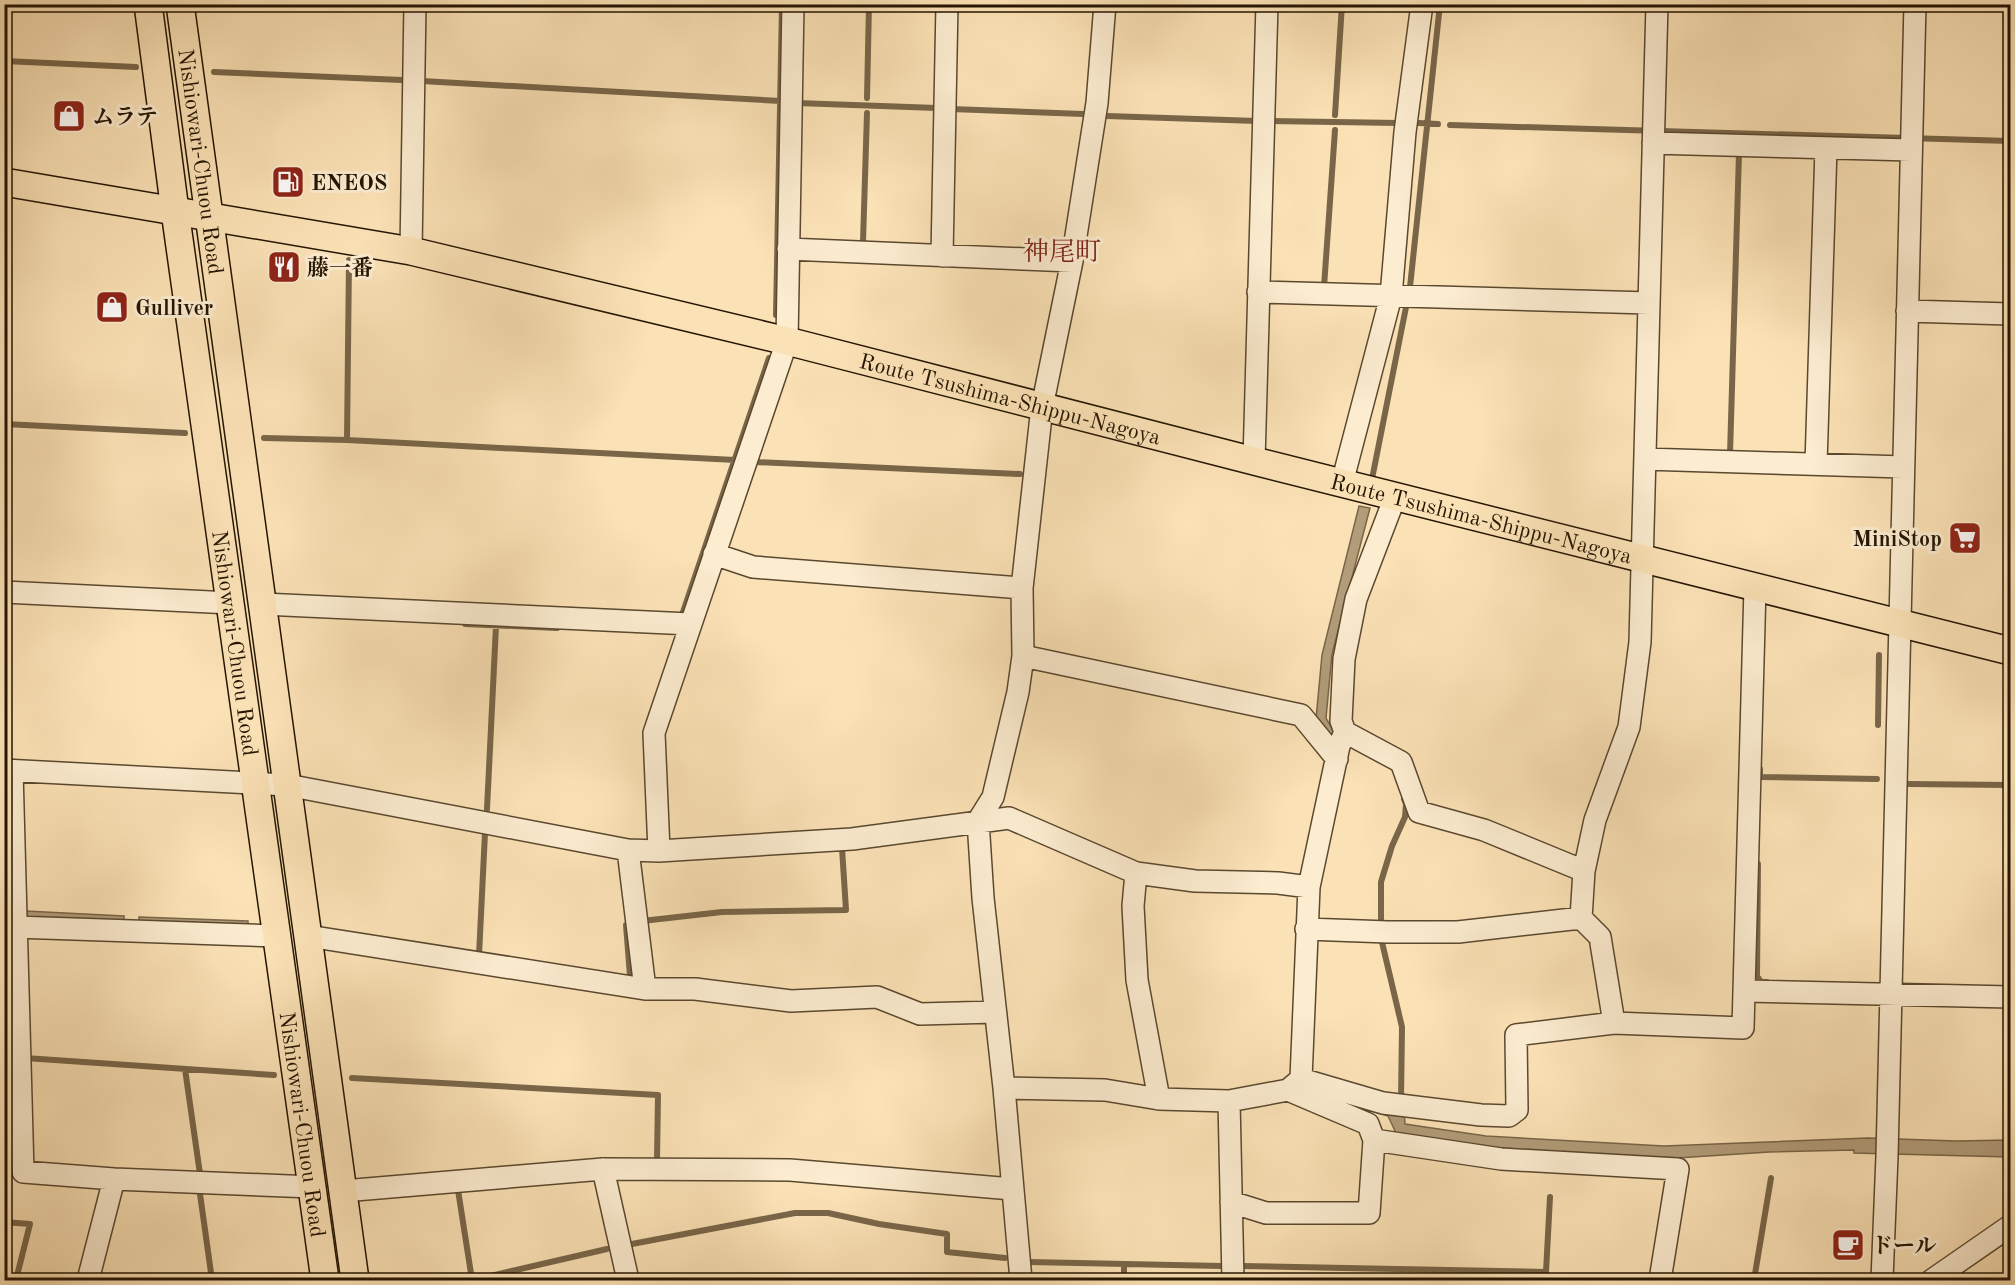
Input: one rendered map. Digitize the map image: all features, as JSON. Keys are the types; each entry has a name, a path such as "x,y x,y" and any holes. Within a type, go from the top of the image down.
{"main road":[{"name":"Nishiowari-Chuou Road","path":"148,4 325,1281"},
{"name":"Nishiowari-Chuou Road","path":"180,4 355,1281"},
{"name":"Route Tsushima-Shippu-Nagoya","path":"4,182 411,251 787,341 1367,490 2010,651"}],"street":[{"path":"411,251 415,4"},
{"path":"659,851 654,733 787,341 793,4"},
{"path":"942,256 947,4"},
{"path":"1021,1281 1004,1088 983,898 978,821 993,797 1018,692 1023,656 1022,588 1042,407 1072,261 1097,103 1106,4"},
{"path":"1254,461 1267,4"},
{"path":"1294,1084 1309,887 1341,743 1344,659 1356,599 1367,490 1401,296 1405,132 1422,4"},
{"path":"1614,1023 1600,938 1581,918 1584,871 1595,820 1629,727 1640,642 1657,4"},
{"path":"1882,1281 1915,4"},
{"path":"1654,134 1826,148 1911,143"},
{"path":"1816,465 1826,148"},
{"path":"788,249 1072,261"},
{"path":"1258,292 1649,303"},
{"path":"1907,311 2010,314"},
{"path":"1645,459 1903,467"},
{"path":"714,554 753,567 1022,588"},
{"path":"1004,1088 1105,1090 1159,1099 1229,1101 1294,1084 1383,1103 1481,1115 1509,1116 1517,1110 1516,1035 1614,1023 1743,1028 1755,587"},
{"path":"4,592 231,603"},
{"path":"263,604 690,624"},
{"path":"1023,656 1300,715 1341,743 1401,762 1419,812 1484,830 1584,871"},
{"path":"313,1187 114,1179 23,1172 8,771 287,784 628,850 659,851 852,839 1010,818 1136,873 1195,881 1278,883 1309,887"},
{"path":"628,850 645,989"},
{"path":"1136,873 1133,906 1137,980 1159,1099"},
{"path":"1306,928 1382,932 1458,932 1581,918"},
{"path":"12,924 278,936"},
{"path":"308,936 645,989 695,989 791,1001 877,997 920,1014 995,1012"},
{"path":"1744,991 2010,997"},
{"path":"1231,1202 1266,1213 1369,1213 1374,1140 1368,1124 1294,1084"},
{"path":"1229,1101 1233,1281"},
{"path":"1374,1140 1501,1159 1677,1168 1660,1281"},
{"path":"343,1191 603,1170 790,1170 1012,1189"},
{"path":"603,1170 628,1281"},
{"path":"88,1281 114,1179"},
{"path":"1932,1281 2010,1226"}],"shaded area":[{"path":"1359,506 1370,508 1332,654 1326,718 1334,732 1330,737 1316,719 1322,655"},
{"path":"25,911 124,916 124,922 25,917"},
{"path":"139,917 248,921 248,927 139,922"},
{"path":"1307,1091 1404,1110 1405,1124 1486,1136 1664,1146 1868,1138 2010,1140 2010,1157 1854,1153 1854,1150 1769,1152 1662,1159 1550,1154 1397,1135 1388,1116"}],"waterway":[{"path":"776,315 782,4"},
{"path":"867,98 869,4"},
{"path":"1335,115 1342,4"},
{"path":"1371,484 1410,287 1440,4"},
{"path":"4,61 136,67"},
{"path":"214,72 402,80"},
{"path":"422,81 780,101"},
{"path":"797,103 937,108"},
{"path":"951,109 1083,114"},
{"path":"863,242 867,113"},
{"path":"1107,116 1257,121"},
{"path":"1269,121 1399,123"},
{"path":"1419,123 1438,124"},
{"path":"1450,125 2010,141"},
{"path":"1324,287 1335,130"},
{"path":"1730,454 1739,153"},
{"path":"347,440 349,260"},
{"path":"682,615 769,358"},
{"path":"4,424 185,433"},
{"path":"264,438 347,440 735,460"},
{"path":"754,462 1020,474"},
{"path":"465,624 557,628"},
{"path":"487,809 496,626"},
{"path":"1878,725 1879,655"},
{"path":"1760,769 1760,777 1877,779"},
{"path":"1908,784 2010,785"},
{"path":"1401,1100 1402,1027 1381,938 1381,882 1392,846 1405,817 1404,799"},
{"path":"479,955 485,833"},
{"path":"642,921 722,912 846,910 842,848"},
{"path":"1758,864 1757,976 1761,982 1767,982"},
{"path":"624,979 630,976 626,925 630,924"},
{"path":"25,1058 274,1075"},
{"path":"185,1069 200,1174"},
{"path":"352,1078 658,1095 657,1160"},
{"path":"1754,1280 1771,1178"},
{"path":"458,1190 472,1280"},
{"path":"200,1194 212,1280"},
{"path":"1241,1266 1546,1272 1550,1197"},
{"path":"632,1244 795,1213 828,1213 879,1224 947,1234 947,1252 1005,1258"},
{"path":"4,1222 30,1224 16,1280"},
{"path":"473,1280 607,1249"},
{"path":"1029,1262 1222,1266"},
{"path":"1124,1264 1124,1280"}],"place":[{"name":"ムラテ","path":"69,116"},
{"name":"ENEOS","path":"288,182"},
{"name":"藤一番","path":"284,267"},
{"name":"Gulliver","path":"112,307"},
{"name":"MiniStop","path":"1965,538"},
{"name":"ドール","path":"1848,1245"}],"district":[{"name":"神尾町","path":"1062,251"}]}
